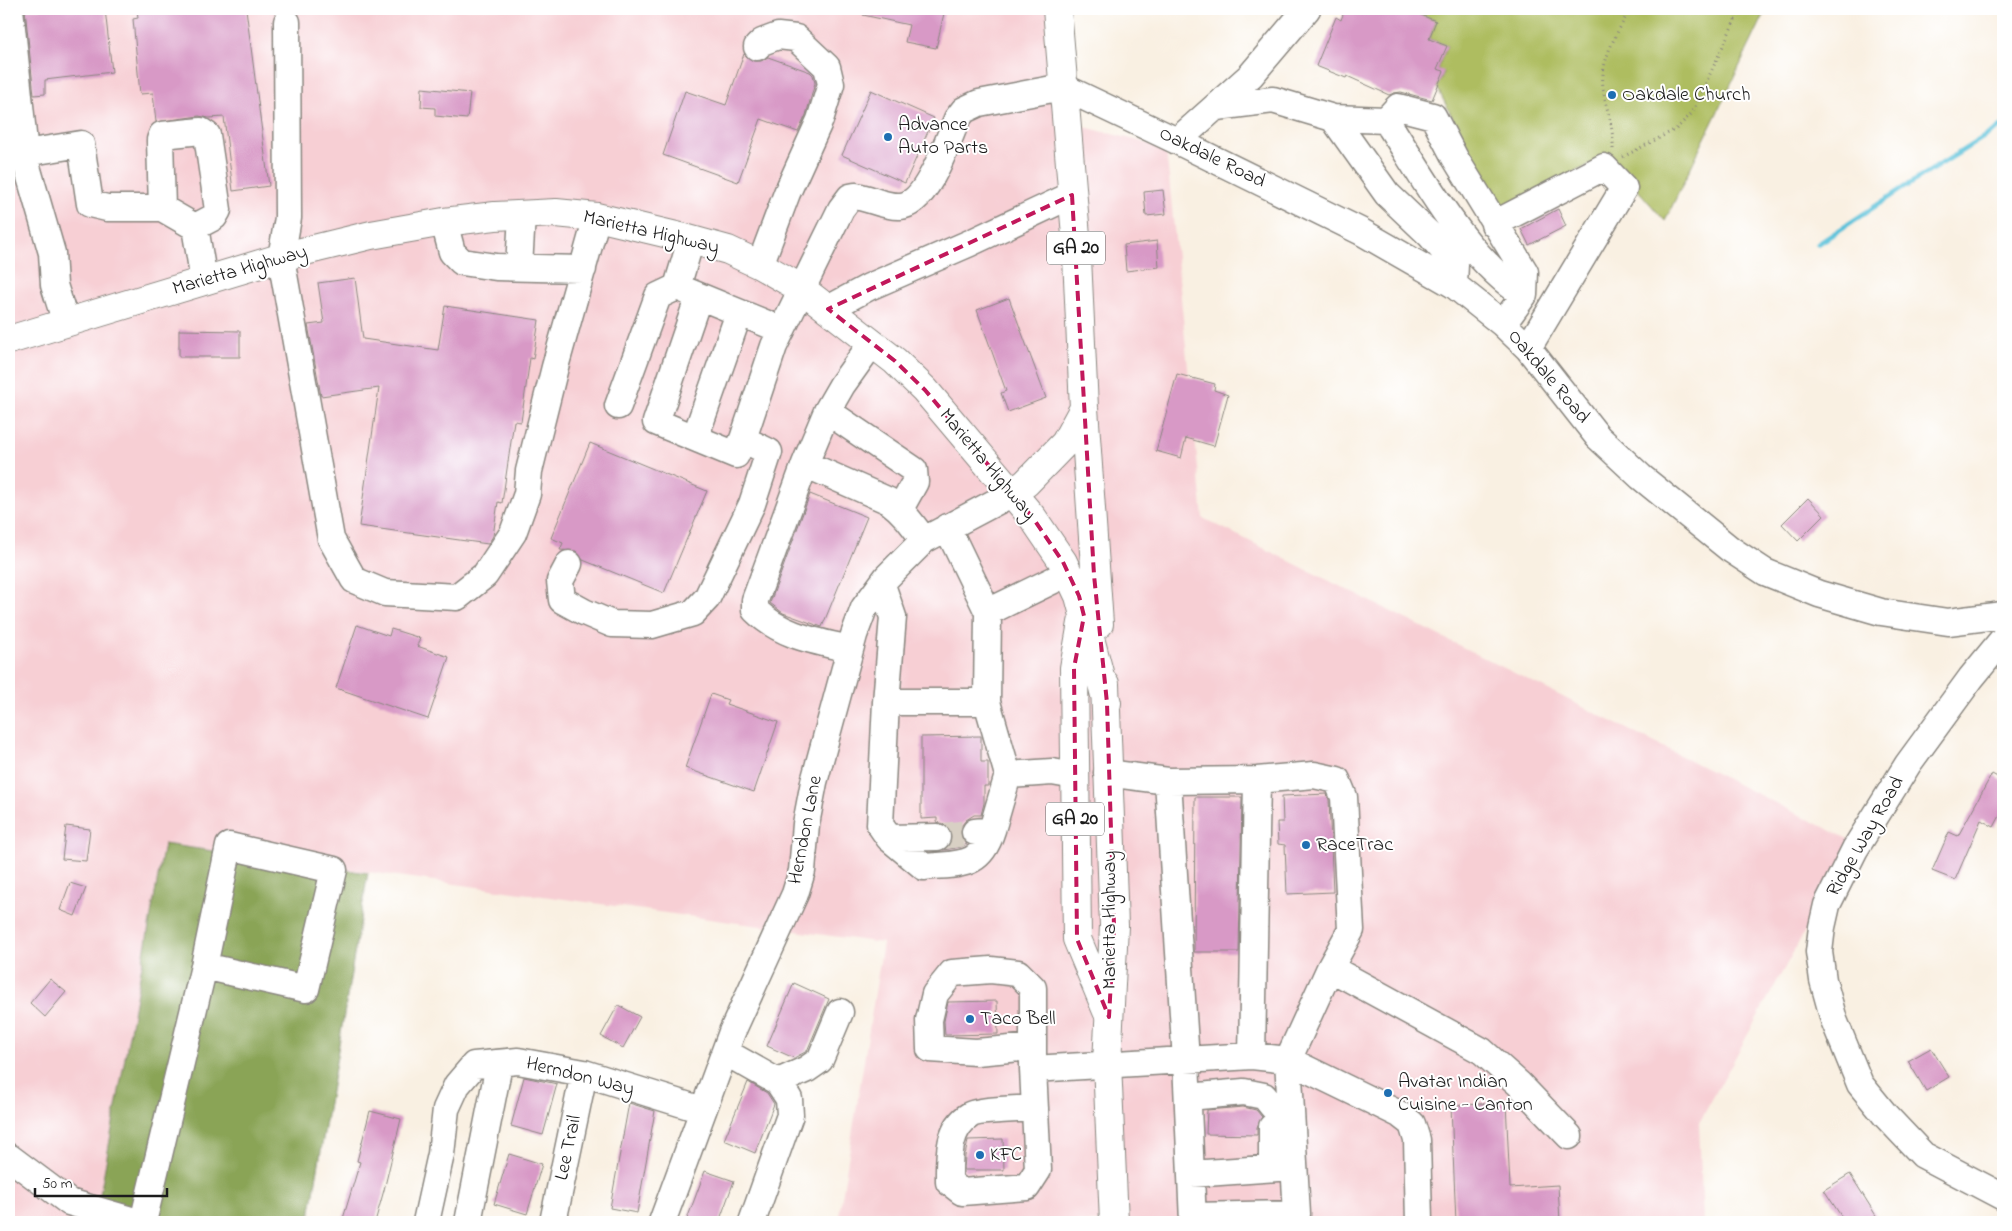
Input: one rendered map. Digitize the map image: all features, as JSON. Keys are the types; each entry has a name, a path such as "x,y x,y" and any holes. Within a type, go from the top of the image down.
{"main road":[{"name":"GA 20","path":"1057,9 1063,88"},
{"name":"Marietta Highway","path":"1063,88 1076,236 1094,575 1107,703 1107,773 1114,926 1107,1064 1114,1222"},
{"name":"Marietta Highway","path":"9,340 281,258 371,234 444,222 495,216 556,213 597,217 728,250 760,265 802,289 896,361 925,390 1033,518 1063,562 1078,596 1107,703"},
{"path":"1011,494 1026,483 1065,443 1084,408"},
{"name":"Marietta Highway","path":"1084,616 1074,668 1076,939 1109,1017"}],"street":[{"path":"10,9 19,151 28,171 52,253 54,285 66,323"},
{"path":"1177,141 1251,76 1307,9"},
{"path":"287,22 288,218 281,258 331,539 354,580 385,593 457,597 486,575 513,533 526,494 529,471 555,367 597,217"},
{"path":"757,47 762,42 778,36 796,38 827,67 831,84 820,120 787,193 760,265"},
{"path":"692,240 688,292 656,422 736,455 768,363 782,330 841,209 850,197 862,197 888,206 903,206 914,201 929,183 957,118 964,110 979,103 1063,88"},
{"name":"Oakdale Road","path":"1063,88 1177,141 1360,231 1454,285 1503,324 1528,348 1598,437 1641,477 1730,549 1765,572 1819,594 1882,612 1948,622 2003,615"},
{"path":"1217,107 1273,100 1332,118 1386,120 1398,107 1433,116 1454,158 1525,272 1524,295 1503,324"},
{"path":"1332,118 1387,194 1430,235 1455,264 1454,285"},
{"path":"1386,120 1450,219 1507,284 1524,295"},
{"path":"162,208 160,140 162,135 201,131 207,136 218,210 214,217 195,227"},
{"path":"19,151 81,144 90,204 107,208 162,208 195,227"},
{"path":"1494,224 1604,167 1624,188 1528,348"},
{"path":"828,309 869,287 970,243 1072,195"},
{"path":"519,267 522,215"},
{"path":"444,222 452,252 462,262 496,267 582,269"},
{"path":"195,227 204,281"},
{"path":"618,406 658,296 688,292 782,330"},
{"path":"695,438 739,313"},
{"path":"850,648 796,637 762,618 755,610 755,600 805,464 827,411 842,385 872,343"},
{"path":"827,411 914,470 915,482 900,509"},
{"path":"569,564 560,581 562,600 612,624 652,625 693,613 706,598 752,504 769,452 743,438"},
{"path":"805,464 888,501 900,509 924,540"},
{"name":"Herndon Lane","path":"662,1222 724,1052 763,961 795,894 802,871 806,824 814,782 850,648 864,608 887,576 924,540 1011,494"},
{"path":"882,585 893,617 886,702 880,825 888,838 913,847 937,849 974,845 984,841 983,831 1008,775 987,702 988,612 947,527"},
{"path":"988,612 1068,573"},
{"name":"Ridge Way Road","path":"2003,639 1971,678 1908,764 1855,849 1827,905 1822,927 1820,952 1823,980 1834,1020 1860,1084 1886,1116 1923,1155 2003,1197"},
{"path":"886,702 987,702"},
{"path":"1008,775 1052,772 1075,776"},
{"path":"1107,773 1168,781 1256,780 1314,776 1337,780 1344,797 1351,930 1330,968 1288,1060 1283,1168"},
{"path":"1252,1056 1256,780"},
{"path":"1168,781 1188,1097 1193,1219 1297,1214 1283,1168 1272,1116 1264,1096 1244,1092 1188,1097"},
{"path":"888,838 937,837"},
{"path":"143,1222 204,966 229,846 334,870 306,989 204,966"},
{"path":"1330,968 1482,1050 1519,1084 1569,1136"},
{"path":"1035,1108 1033,1058 1033,988 1018,974 991,970 952,973 935,994 929,1020 930,1049 976,1052 1033,1058 1107,1064 1186,1062 1252,1056 1288,1060 1399,1114 1412,1124 1417,1140 1419,1222"},
{"path":"778,1082 807,1069 820,1060 840,1012"},
{"path":"724,1052 778,1082 789,1099 790,1116 752,1222"},
{"name":"Herndon Way","path":"426,1222 441,1154 446,1109 458,1085 474,1065 518,1061 584,1073 702,1110"},
{"path":"468,1222 497,1075 497,1063"},
{"name":"Lee Trail","path":"553,1222 584,1073"},
{"path":"9,1157 69,1202 138,1222"},
{"path":"1191,1174 1283,1168"}],"path":[{"path":"1604,167 1613,150 1614,134 1603,88 1603,67 1608,52 1630,9"},
{"path":"1604,167 1676,128 1692,113 1735,20 1730,9"}],"highlighted area":[{"path":"1072,195 1094,575 1107,703 1114,926 1109,1017 1077,939 1074,668 1084,616 1079,596 1063,562 1033,518 925,390 895,361 828,309"}],"shaded area":[{"path":"9,9 792,9 842,14 842,9 1059,9 1073,124 1166,148 1203,518 1854,842 1699,1123 1703,1222 838,1222 883,943 165,844 95,1222 9,1222"}],"green space":[{"path":"1414,9 1767,9 1665,221 1608,156 1498,209 1437,87 1444,72 1437,69 1447,46 1429,39 1436,21 1412,12"},
{"path":"164,844 368,873 309,1222 95,1222"}],"building":[{"path":"25,9 105,9 112,72 45,80 45,94 34,95"},
{"path":"137,9 246,9 269,186 233,191 224,117 209,118 199,116 156,122 153,93 140,94 133,19 138,18"},
{"path":"864,9 945,9 936,48 905,42 909,25 863,15"},
{"path":"1345,9 1406,9 1436,21 1429,39 1447,46 1437,69 1444,71 1432,100 1401,92 1389,95 1347,76 1346,78 1316,66 1336,17 1341,20"},
{"path":"744,54 753,61 761,61 768,57 810,72 813,75 815,83 806,115 798,132 761,119 738,182 663,155 685,91 726,105"},
{"path":"422,88 470,93 467,119 435,116 435,108 421,107"},
{"name":"Advance Auto Parts","path":"871,90 934,118 905,183 842,155"},
{"path":"1163,190 1166,214 1146,216 1144,192"},
{"path":"1558,209 1566,226 1529,245 1521,229"},
{"path":"1157,241 1159,267 1126,271 1124,245"},
{"path":"355,278 363,339 438,350 445,306 539,320 533,359 530,358 521,422 514,421 502,503 498,502 493,536 488,544 359,526 379,388 321,396 308,325 324,323 318,283"},
{"path":"1009,298 1046,398 1008,412 1001,393 1006,391 977,310"},
{"path":"179,330 240,331 240,357 179,357"},
{"path":"1177,374 1215,384 1214,390 1228,395 1214,446 1186,438 1181,458 1156,451"},
{"path":"590,443 707,491 664,593 583,560 576,551 560,550 563,543 551,538"},
{"path":"810,494 867,517 822,627 783,613 770,603"},
{"path":"1808,498 1824,515 1798,541 1782,524"},
{"path":"357,625 389,636 391,629 420,638 417,646 449,657 428,719 336,688"},
{"path":"711,694 728,700 726,704 778,722 754,792 685,768"},
{"path":"981,736 981,762 988,762 988,786 984,786 984,803 981,815 974,815 961,826 960,834 963,841 967,844 943,850 950,844 952,836 950,829 944,824 937,822 937,818 921,819 921,737"},
{"path":"1992,774 2003,780 2003,810 1994,827 1981,820 1955,880 1932,871 1949,832 1958,836"},
{"name":"RaceTrac","path":"1327,794 1329,800 1333,892 1287,894 1285,845 1278,844 1277,822 1283,822 1282,796"},
{"path":"1195,797 1242,797 1239,952 1194,952"},
{"path":"66,826 90,829 86,861 62,859"},
{"path":"70,883 86,888 75,916 60,910"},
{"path":"50,979 66,992 45,1017 30,1003"},
{"path":"794,983 829,999 807,1051 794,1058 767,1046"},
{"name":"Taco Bell","path":"997,1001 998,1034 945,1035 944,1021 948,1002"},
{"path":"618,1005 640,1017 623,1048 601,1036"},
{"path":"1931,1048 1949,1077 1926,1091 1908,1061"},
{"path":"524,1077 557,1084 543,1135 511,1126"},
{"path":"748,1082 767,1093 774,1104 755,1153 724,1140"},
{"path":"1506,1102 1510,1188 1558,1185 1560,1222 1456,1222 1451,1106"},
{"path":"629,1103 655,1111 637,1213 610,1208"},
{"path":"1243,1107 1256,1110 1262,1117 1257,1127 1257,1135 1206,1134 1207,1110"},
{"path":"370,1111 401,1119 384,1190 375,1222 342,1222 360,1162 357,1161"},
{"name":"KFC","path":"1003,1139 1004,1170 964,1170 968,1140"},
{"path":"509,1154 542,1164 527,1214 494,1204"},
{"path":"705,1171 734,1181 719,1222 686,1222"},
{"path":"1850,1174 1880,1222 1845,1222 1824,1190"}],"waterway":[{"path":"1818,244 2003,125"}],"tunnel":[{"path":"937,837 974,832"}],"place":[{"name":"Oakdale Church","path":"1612,95"},
{"name":"Advance Auto Parts","path":"888,137"},
{"name":"RaceTrac","path":"1306,845"},
{"name":"Taco Bell","path":"970,1019"},
{"name":"Avatar Indian Cuisine - Canton","path":"1388,1093"},
{"name":"KFC","path":"980,1155"}]}
